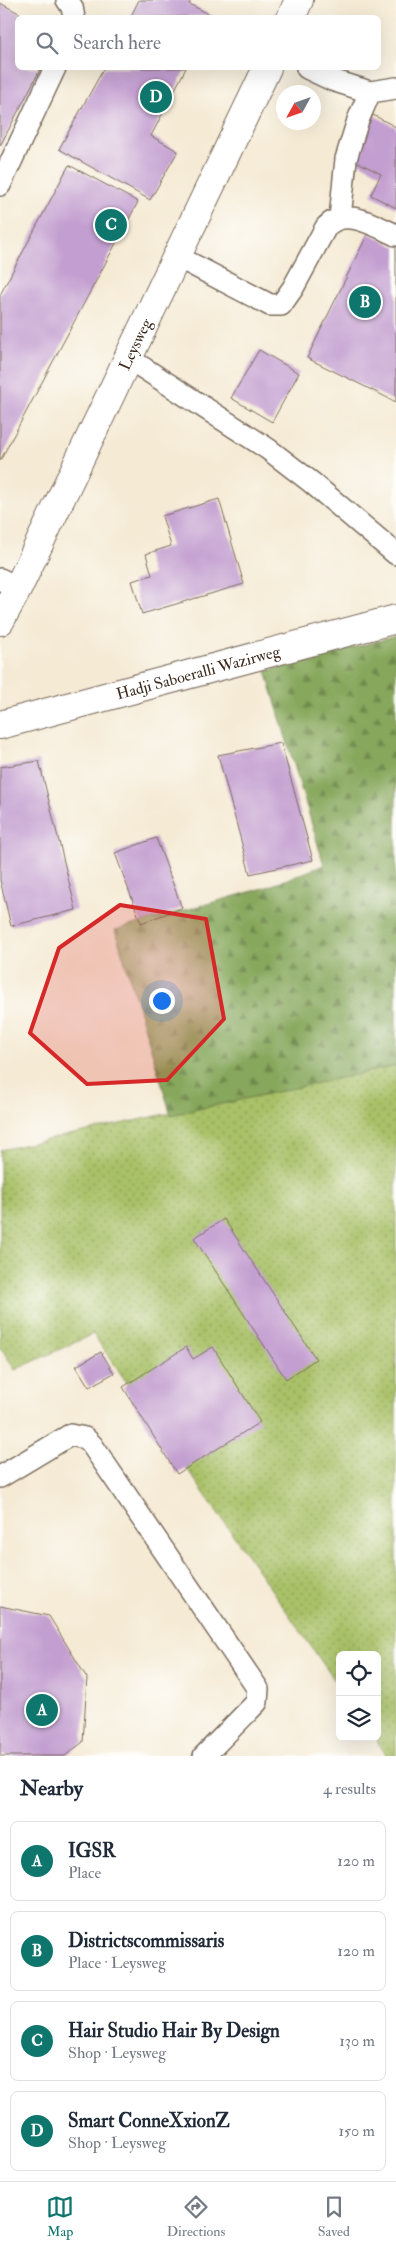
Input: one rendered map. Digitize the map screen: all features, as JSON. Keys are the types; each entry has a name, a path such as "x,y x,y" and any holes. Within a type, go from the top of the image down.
{"street":[{"path":"292,15 299,0"},
{"name":"Leysweg","path":"0,621 9,584 128,358 266,70"},
{"name":"Hadji Saboeralli Wazirweg","path":"0,725 396,619"}],"lane":[{"path":"67,0 72,7 73,15"},
{"path":"0,185 54,70"},
{"path":"311,70 332,80 370,92 396,88"},
{"path":"340,218 346,159 358,120 370,92"},
{"path":"176,256 270,305 281,305 293,288 326,227 333,220 354,217 396,235"},
{"path":"128,358 223,422 268,449 311,482 396,554"},
{"path":"0,1477 70,1435 84,1438 92,1444 258,1689 257,1702 204,1756"}],"highlighted area":[{"path":"120,905 206,919 224,1019 167,1080 87,1084 30,1033 59,948"}],"green space":[{"path":"396,636 396,1066 171,1115 115,930 267,887 324,865 266,671"},
{"path":"396,1064 396,1756 387,1756 377,1741 381,1741 381,1651 336,1651 336,1682 93,1334 15,1370 0,1346 0,1150"}],"building":[{"path":"139,0 191,0 189,4 211,15 132,15"},
{"path":"0,3 22,15 15,15 15,70 40,70 0,146"},
{"path":"103,70 185,70 151,136 178,151 150,200 59,149"},
{"path":"373,115 396,127 396,208 371,195 381,174 352,159"},
{"path":"69,165 138,202 0,461 0,295"},
{"path":"368,233 396,247 396,402 307,358"},
{"path":"259,350 299,373 272,422 231,398"},
{"path":"219,499 244,584 142,614 132,581 152,575 146,554 171,546 162,516"},
{"path":"281,743 313,860 250,874 218,755"},
{"path":"39,761 76,910 11,926 0,880 0,767"},
{"path":"156,838 182,908 141,923 115,853"},
{"path":"224,1219 316,1359 286,1379 194,1238"},
{"path":"186,1347 193,1359 213,1347 260,1422 177,1474 123,1387"},
{"path":"101,1352 114,1373 89,1387 76,1366"},
{"path":"0,1606 49,1616 87,1678 83,1742 65,1756 0,1756"}],"place":[{"name":"Smart ConneXxionZ","path":"156,97"},
{"name":"Hair Studio Hair By Design","path":"111,225"},
{"name":"Districtscommissaris","path":"365,302"},
{"name":"IGSR","path":"42,1710"}]}
